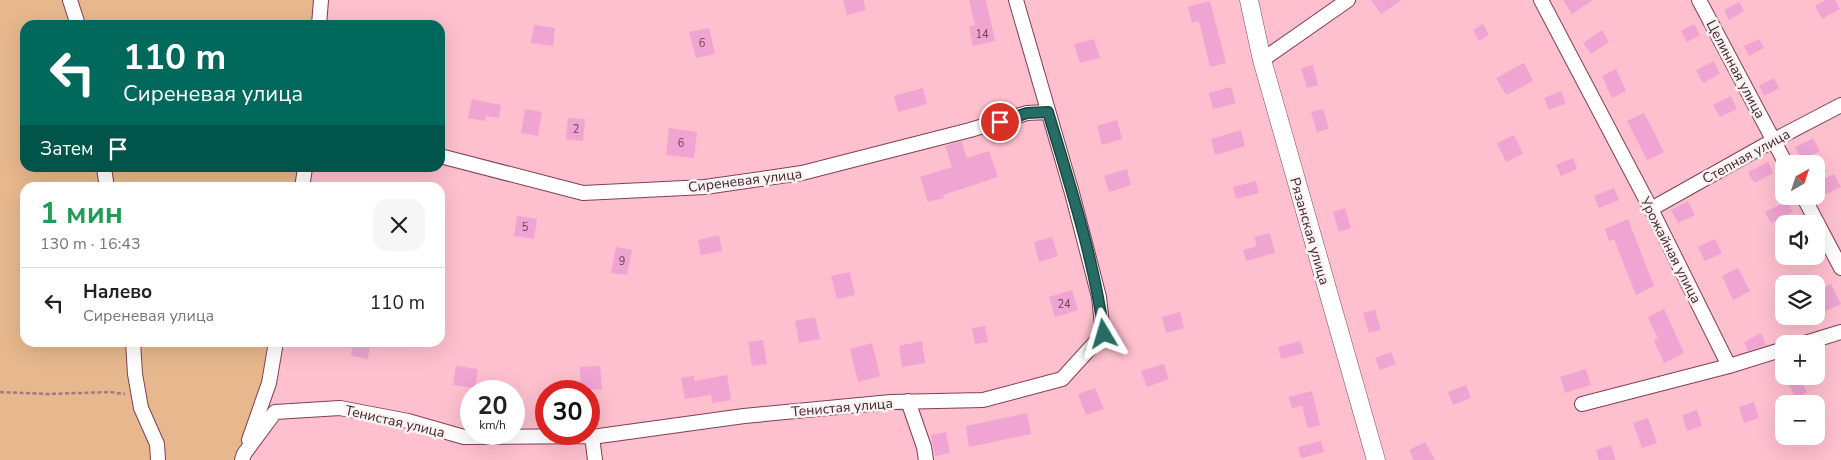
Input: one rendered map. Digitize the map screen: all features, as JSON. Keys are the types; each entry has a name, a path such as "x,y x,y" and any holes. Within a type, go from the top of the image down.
{"main road":[{"name":"Рязанская улица","path":"1249,0 1262,60 1376,460"}],"street":[{"path":"70,0 76,20"},
{"path":"320,20 321,0"},
{"name":"Тенистая улица","path":"600,435 744,416 908,401 983,400 1062,379 1104,334 1099,297 1072,193 1016,0"},
{"path":"1262,60 1348,0"},
{"name":"Урожайная улица","path":"1541,0 1652,209 1729,366"},
{"name":"Целинная улица","path":"1698,0 1782,155"},
{"name":"Степная улица","path":"1652,209 1774,140 1841,105"},
{"name":"Сиреневая улица","path":"445,157 583,193 705,187 802,173 961,133 1027,113 1048,112"},
{"path":"1808,205 1841,268"},
{"path":"1825,337 1841,332"},
{"path":"133,347 135,374 141,408 157,444 158,460"},
{"path":"243,457 269,383 275,347"},
{"path":"1582,404 1729,366 1775,352"},
{"path":"908,401 924,448 926,460"},
{"name":"Тенистая улица","path":"243,457 275,412 340,408 408,421 464,437 535,436"},
{"path":"593,445 594,460"}],"path":[{"path":"0,392 48,394 110,392 139,396"}],"shaded area":[{"path":"0,0 321,0 319,20 20,20 20,172 304,172 303,182 20,182 20,347 275,347 242,460 0,460"}],"building":[{"path":"843,0 863,0 866,10 847,15"},
{"path":"969,0 986,0 995,41 973,46 969,26 975,25"},
{"path":"1371,0 1402,0 1381,14"},
{"path":"1563,0 1593,0 1572,14"},
{"path":"1826,0 1835,0 1840,9 1822,19 1815,6"},
{"path":"1210,1 1226,63 1210,67 1199,21 1192,23 1188,7"},
{"path":"1739,2 1744,11 1729,20 1724,10"},
{"path":"1483,24 1489,35 1479,41 1473,30"},
{"path":"1694,24 1700,35 1687,42 1681,31"},
{"path":"534,25 555,28 553,46 531,43"},
{"path":"709,28 715,54 696,58 689,32"},
{"path":"1602,30 1609,42 1591,54 1583,43"},
{"path":"1094,39 1100,58 1080,63 1074,44"},
{"path":"1759,39 1764,48 1749,56 1744,46"},
{"path":"1714,61 1720,74 1703,83 1696,70"},
{"path":"1524,63 1533,81 1506,95 1496,78"},
{"path":"1313,65 1318,85 1307,88 1301,68"},
{"path":"1616,69 1626,91 1612,98 1602,76"},
{"path":"1774,78 1779,88 1764,96 1759,86"},
{"path":"1231,87 1236,103 1213,109 1209,93"},
{"path":"923,88 927,104 898,112 894,96"},
{"path":"1561,91 1566,103 1549,110 1544,98"},
{"path":"1731,96 1737,109 1720,117 1713,105"},
{"path":"472,99 501,105 499,118 486,116 485,121 468,118"},
{"path":"525,109 542,112 538,136 521,133"},
{"path":"1323,109 1329,129 1317,132 1311,112"},
{"path":"1644,113 1664,152 1647,160 1627,121"},
{"path":"568,118 585,119 583,141 566,139"},
{"path":"1117,120 1122,139 1102,145 1097,126"},
{"path":"669,128 697,132 694,158 666,155"},
{"path":"1241,130 1245,146 1215,155 1211,139"},
{"path":"1514,135 1523,154 1506,162 1497,143"},
{"path":"1813,138 1820,151 1812,155 1799,155 1795,147"},
{"path":"961,141 967,158 989,151 998,177 943,195 944,198 928,202 920,177 952,167 945,146"},
{"path":"1573,158 1577,169 1561,176 1556,165"},
{"path":"1768,162 1773,173 1754,183 1748,172"},
{"path":"1127,169 1131,185 1109,192 1104,176"},
{"path":"1834,174 1841,187 1825,195 1825,178"},
{"path":"1256,181 1259,193 1236,199 1233,187"},
{"path":"1614,188 1619,200 1599,208 1594,196"},
{"path":"1688,201 1695,215 1678,223 1671,210"},
{"path":"1779,205 1789,205 1793,212 1787,215 1775,215 1775,221 1771,223 1765,212"},
{"path":"1345,208 1351,228 1339,232 1333,212"},
{"path":"517,216 537,219 534,239 514,236"},
{"path":"1628,219 1654,286 1636,295 1614,239 1609,241 1605,229"},
{"path":"1270,233 1275,253 1246,261 1243,250 1257,246 1254,237"},
{"path":"719,235 722,251 701,255 698,240"},
{"path":"1052,237 1058,256 1039,262 1034,242"},
{"path":"1715,239 1722,253 1705,261 1698,247"},
{"path":"616,247 632,250 627,275 611,273"},
{"path":"1738,268 1750,291 1733,300 1722,276"},
{"path":"850,272 855,295 837,299 831,276"},
{"path":"1831,284 1841,304 1825,312 1825,287"},
{"path":"1072,290 1078,310 1055,317 1049,297"},
{"path":"1664,309 1684,353 1664,363 1654,340 1658,339 1648,317"},
{"path":"1375,310 1381,330 1369,333 1363,313"},
{"path":"1180,312 1184,328 1166,333 1162,317"},
{"path":"815,317 820,339 799,343 795,321"},
{"path":"985,326 988,342 975,344 972,328"},
{"path":"1761,333 1766,345 1748,351 1744,342"},
{"path":"763,340 767,364 752,366 748,342"},
{"path":"922,341 925,363 902,367 899,346"},
{"path":"1300,341 1304,353 1281,359 1278,347"},
{"path":"872,343 880,376 858,382 850,349"},
{"path":"352,347 369,347 368,359 351,356"},
{"path":"1391,352 1396,364 1380,370 1375,358"},
{"path":"1164,364 1169,379 1147,387 1141,371"},
{"path":"456,366 478,369 476,380 460,380 460,386 453,385"},
{"path":"600,366 602,389 600,389 600,380 581,380 580,367"},
{"path":"1586,369 1591,385 1565,393 1560,377"},
{"path":"727,375 731,400 712,403 711,395 685,399 681,378 694,376 694,381"},
{"path":"1466,385 1471,398 1453,405 1448,392"},
{"path":"1789,385 1803,385 1807,392 1802,395 1794,395"},
{"path":"1095,388 1104,409 1086,415 1078,394"},
{"path":"1312,391 1320,425 1308,428 1302,406 1292,408 1289,397"},
{"path":"1754,402 1759,418 1744,423 1739,407"},
{"path":"1697,410 1702,426 1687,431 1682,415"},
{"path":"1027,413 1031,434 969,447 966,426"},
{"path":"1648,418 1657,443 1642,448 1633,423"},
{"path":"946,432 950,453 935,456 931,435"},
{"path":"1321,441 1324,452 1301,458 1298,447"},
{"path":"1425,442 1435,460 1414,460 1409,450"},
{"path":"1611,445 1616,460 1599,460 1596,450"}],"route":[{"path":"1000,122 1027,113 1048,112 1072,193 1099,297 1104,334"}]}
